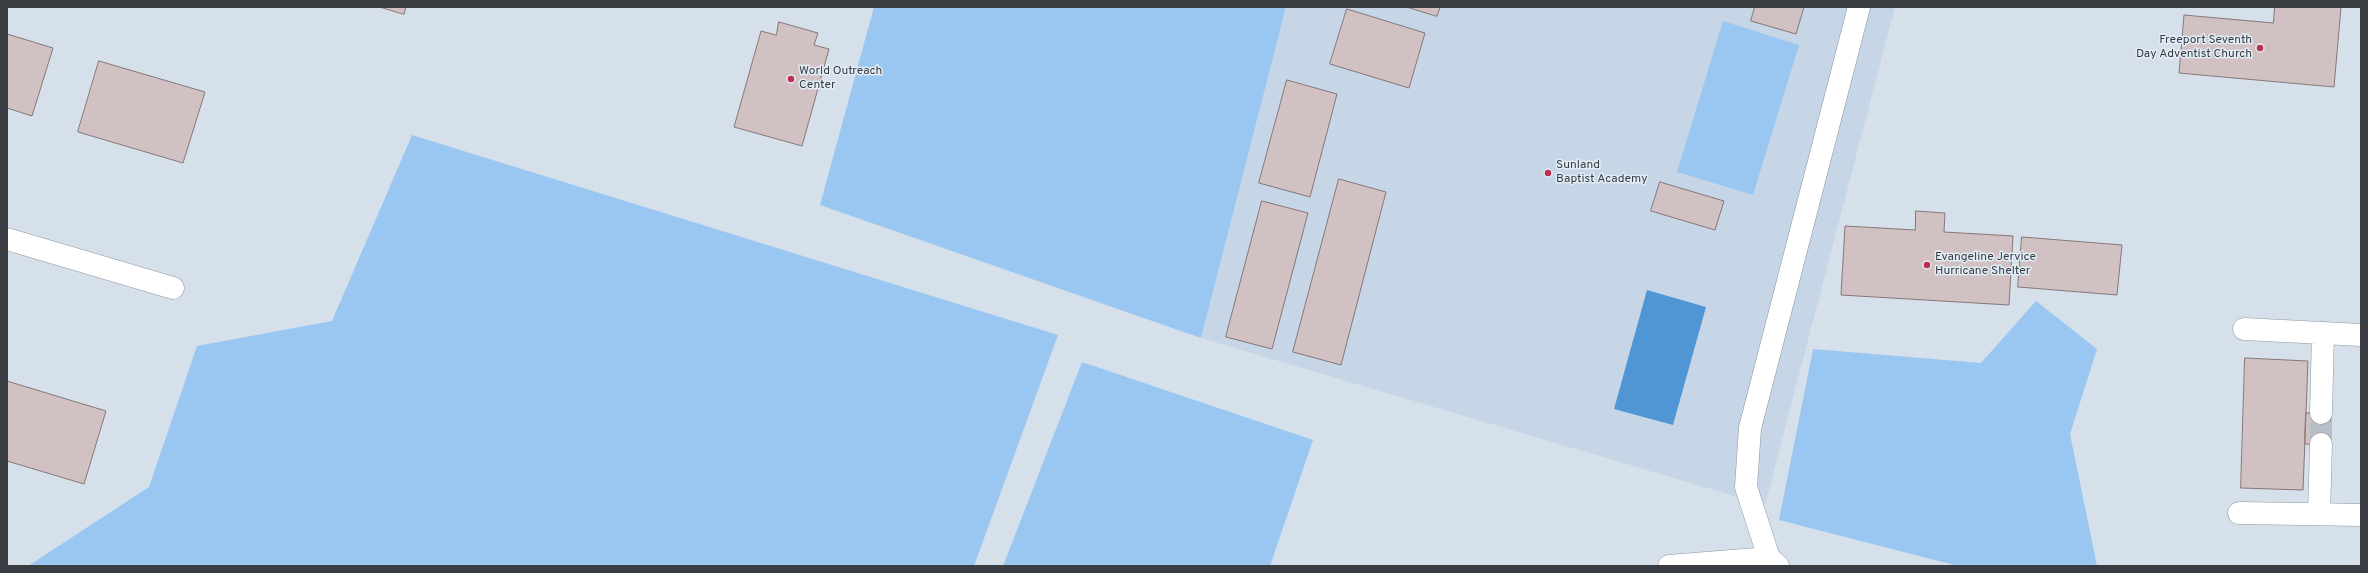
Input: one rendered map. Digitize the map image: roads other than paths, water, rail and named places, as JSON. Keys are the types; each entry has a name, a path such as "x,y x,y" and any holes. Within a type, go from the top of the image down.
{"street":[{"path":"1669,566 1773,562 1746,487 1750,428 1859,7"},
{"path":"7,239 173,288"},
{"path":"2244,329 2361,335"},
{"path":"2321,413 2323,333"},
{"path":"2319,514 2321,444"},
{"path":"2239,513 2361,515"}],"tunnel":[{"path":"2321,413 2321,444"}],"place":[{"name":"Freeport Seventh Day Adventist Church","path":"2260,48"},
{"name":"World Outreach Center","path":"791,79"},
{"name":"Sunland Baptist Academy","path":"1548,173"},
{"name":"Evangeline Jervice Hurricane Shelter","path":"1927,265"}]}
